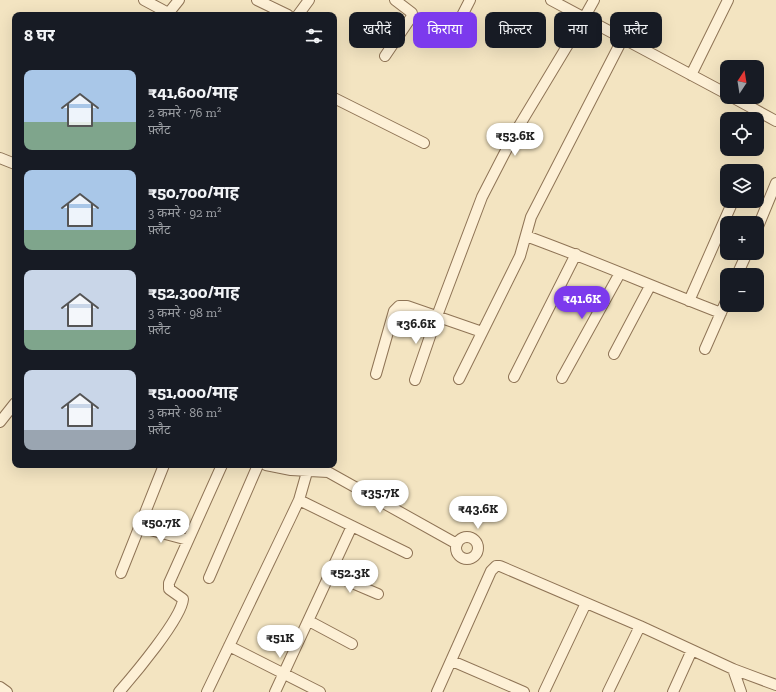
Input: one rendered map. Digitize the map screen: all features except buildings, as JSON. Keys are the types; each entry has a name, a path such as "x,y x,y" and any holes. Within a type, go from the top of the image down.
{"street":[{"path":"144,0 165,12"},
{"path":"170,12 179,0"},
{"path":"257,0 282,12"},
{"path":"300,12 309,0"},
{"path":"385,56 412,16 409,10 395,0"},
{"path":"464,12 470,0"},
{"path":"551,0 573,12"},
{"path":"587,12 594,0"},
{"path":"691,75 728,0"},
{"path":"415,380 476,211 491,179 536,97 566,48"},
{"path":"459,379 520,256 531,217 618,48"},
{"path":"641,48 720,90"},
{"path":"337,100 424,143"},
{"path":"745,104 776,121"},
{"path":"0,158 12,163"},
{"path":"764,216 774,196 776,183"},
{"path":"689,301 730,208"},
{"path":"526,236 576,254 650,286 721,313 705,349"},
{"path":"514,377 576,254"},
{"path":"562,378 620,273"},
{"path":"614,354 650,286"},
{"path":"376,374 394,311 399,306 407,306 482,332"},
{"path":"0,422 12,407"},
{"path":"121,573 163,468"},
{"path":"119,692 156,646 180,611 183,599 181,596 171,591 168,586 221,468"},
{"path":"209,578 257,468"},
{"path":"284,468 307,472 328,472 457,544"},
{"path":"207,692 299,500 307,472"},
{"path":"299,500 407,553"},
{"path":"275,692 352,526"},
{"path":"139,527 188,540"},
{"path":"437,692 491,571 496,566 500,566 640,626 734,669 776,685"},
{"path":"331,574 378,594"},
{"path":"544,692 586,603"},
{"path":"309,621 352,644"},
{"path":"608,692 640,626"},
{"path":"229,646 320,692"},
{"path":"673,692 692,650"},
{"path":"452,661 524,692"},
{"path":"734,669 741,692"},
{"path":"0,687 7,692"}]}
